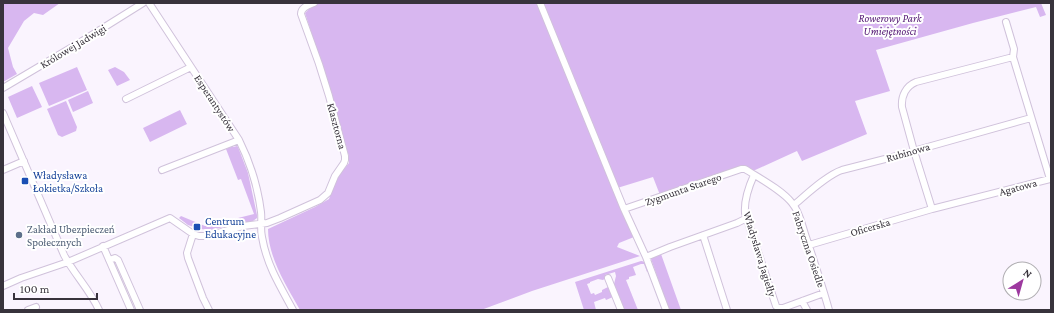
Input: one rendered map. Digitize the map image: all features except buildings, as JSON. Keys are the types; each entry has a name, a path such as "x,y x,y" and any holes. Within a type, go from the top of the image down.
{"street":[{"name":"Królowej Jadwigi","path":"3,88 143,3"},
{"name":"Esperantystów","path":"149,3 244,151 255,185 262,214 262,224"},
{"name":"Klasztorna","path":"193,234 207,236 243,226 262,224 280,218 325,197 330,191 335,176 345,161 344,150 332,107 319,64 301,14 302,10 314,3"},
{"path":"540,3 624,210 646,257 666,310"},
{"name":"Agatowa","path":"932,209 1050,179 1013,57 1014,49 1006,22"},
{"path":"932,209 902,108 904,94 909,86 916,82 1013,57"},
{"name":"Esperantystów","path":"126,99 190,67"},
{"path":"3,114 68,262 91,295 99,310"},
{"name":"Rubinowa","path":"794,205 838,171 1031,118"},
{"name":"Esperantystów","path":"162,170 238,140"},
{"path":"3,170 24,161"},
{"name":"Zygmunta Starego","path":"624,210 741,169"},
{"name":"Fabryczna Osiedle","path":"741,169 745,169 781,192 794,205 809,245 829,310"},
{"name":"Władysława Jagiełły","path":"754,175 749,189 745,213 778,309 824,293"},
{"name":"Oficerska","path":"809,245 932,209"},
{"path":"3,286 21,278 68,262 170,218 193,234 187,253 188,258 210,310"},
{"path":"646,257 747,218"},
{"path":"262,224 262,235 272,271 293,310"},
{"path":"703,235 727,310"},
{"path":"103,246 131,310"},
{"path":"109,260 115,258 118,260 140,310"},
{"path":"608,278 621,310"},
{"path":"802,301 807,310"},
{"path":"28,310 36,307"}],"green space":[{"path":"3,3 60,3 43,15 34,13 24,21 8,48 13,67 17,74 3,82"},
{"name":"Rowerowy Park Umiejętności","path":"320,3 1041,3 1046,15 1040,17 1036,7 876,50 890,91 855,101 867,134 802,161 797,151 753,171 744,166 660,195 653,177 614,189 634,237 619,243 617,247 640,256 532,291 481,310 300,310 274,260 268,229 329,199 337,177 349,163 349,157 334,103 305,13 312,6"},
{"path":"77,67 87,90 49,106 39,83"},
{"path":"115,67 124,72 130,80 117,86 108,70"},
{"path":"32,86 42,107 17,118 8,97"},
{"path":"88,91 93,103 73,112 68,100"},
{"path":"66,101 77,127 76,131 62,137 58,135 47,109"},
{"path":"180,110 187,124 150,142 143,128"},
{"path":"233,146 238,147 248,173 257,218 253,221 228,226 226,221 254,214 241,179 238,180 226,149"},
{"path":"181,216 205,226 221,222 223,227 212,230 200,229 200,227 188,225 179,218"},
{"path":"661,254 681,310 669,310 651,259"},
{"path":"641,261 645,263 649,271 647,272 644,264 633,267 636,275 629,277 629,279 626,280 638,310 624,310 614,284 616,276 615,272 605,275 606,278 603,280 598,279 587,284 591,294 594,293 595,295 608,287 610,288 613,297 594,302 596,310 584,310 575,282"}],"place":[{"name":"Władysława Łokietka/Szkoła","path":"25,181"},
{"name":"Centrum Edukacyjne","path":"197,227"},
{"name":"Zakład Ubezpieczeń Społecznych","path":"19,235"}]}
